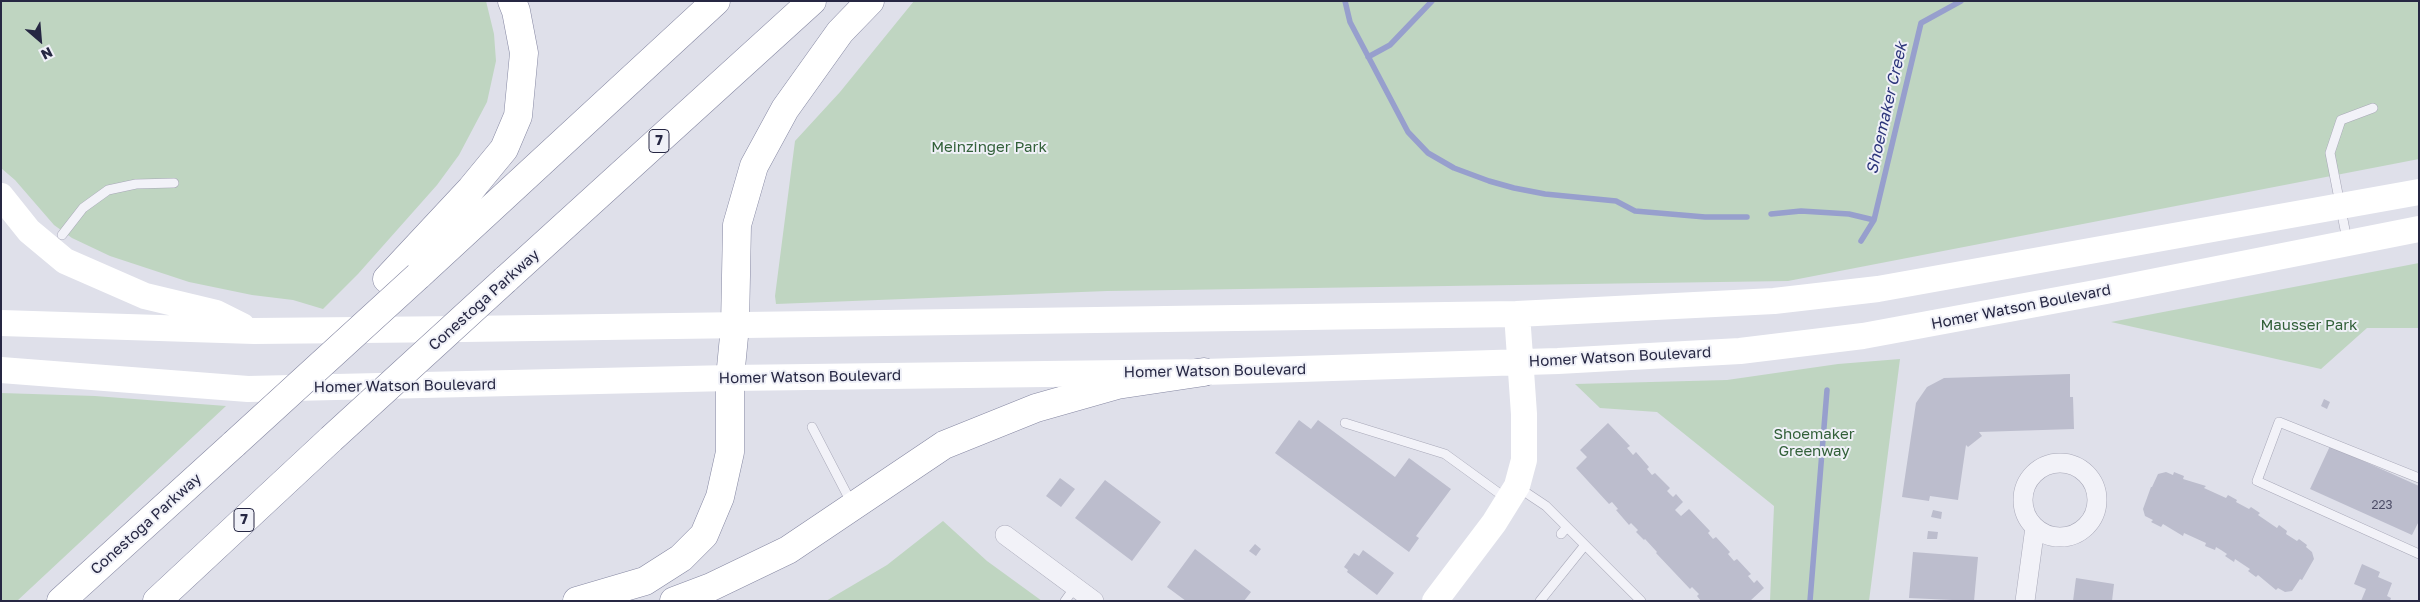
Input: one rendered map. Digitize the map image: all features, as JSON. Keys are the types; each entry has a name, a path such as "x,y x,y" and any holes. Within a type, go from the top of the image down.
{"highway":[{"path":"312,372 330,338 471,190 504,149 518,116 524,53 516,11 512,1"},
{"name":"Conestoga Parkway","path":"61,601 716,1"},
{"name":"Conestoga Parkway","path":"157,601 331,439 812,1"},
{"path":"577,601 644,581 681,558 704,535 720,497 730,452 730,378 735,326 737,225 754,166 785,109 840,32 870,1"},
{"path":"674,601 711,587 788,550 944,445 1036,408 1117,385 1204,372"}],"main road":[{"path":"1,323 254,332 1517,314 1774,301 1878,289 2419,192"},
{"path":"1,196 29,231 65,261 145,296 216,313 254,332"},
{"name":"Homer Watson Boulevard","path":"1,370 248,389 730,378 1204,372 1521,362 1740,351 1864,336 2116,290 2419,229"},
{"path":"1435,601 1513,493 1524,460 1524,414 1517,314"}],"street":[{"path":"2024,601 2035,527"},
{"path":"1005,535 1070,594 1094,601"}],"lane":[{"path":"2347,243 2330,153 2341,120 2373,108"},
{"path":"62,235 83,208 108,190 136,184 174,182"},
{"path":"2419,478 2279,422 2257,481 2419,554"},
{"path":"1345,423 1445,454 1513,493 1546,506 1641,601"},
{"path":"812,428 853,506"},
{"path":"1560,534 1567,527"},
{"path":"1540,601 1585,545"}],"green space":[{"path":"1,1 486,1 494,34 496,61 487,102 459,155 437,185 358,274 323,309 293,300 252,295 189,282 110,256 72,238 54,225 15,180 1,168"},
{"name":"Meinzinger Park","path":"914,1 2419,1 2419,159 1788,281 1107,291 776,304 775,296 795,141 840,92"},
{"name":"Mausser Park","path":"2419,263 2419,328 2367,328 2321,369 2111,322"},
{"name":"Shoemaker Greenway","path":"1900,359 1869,601 1770,601 1774,506 1657,412 1600,408 1575,384 1727,380 1838,364"},
{"path":"1,393 95,396 226,406 17,601 1,601"},
{"path":"943,521 987,561 1042,601 826,601 887,565"}],"building":[{"path":"2070,374 2070,397 2073,397 2074,429 1979,432 1982,436 1968,447 1966,445 1958,500 1930,496 1929,501 1902,497 1916,403 1927,387 1944,378"},
{"path":"2324,399 2330,402 2327,409 2321,406"},
{"path":"1299,420 1311,429 1318,420 1395,477 1409,458 1451,489 1416,536 1419,538 1409,552 1275,453"},
{"path":"1608,423 1630,446 1627,448 1633,455 1636,452 1649,467 1647,469 1652,475 1655,473 1670,488 1667,491 1673,497 1676,494 1683,502 1675,510 1681,516 1689,509 1710,531 1708,533 1713,539 1716,537 1730,552 1728,554 1734,561 1737,559 1751,574 1748,576 1754,583 1757,580 1764,588 1750,601 1701,601 1697,596 1699,594 1692,587 1690,589 1645,539 1636,532 1638,530 1631,523 1629,525 1616,510 1618,509 1612,502 1609,504 1576,468 1587,457 1580,450"},
{"path":"2330,446 2419,486 2419,521 2412,535 2310,489"},
{"path":"2166,472 2173,475 2174,472 2184,476 2183,479 2206,486 2204,488 2226,498 2228,495 2249,509 2251,507 2260,513 2258,515 2277,528 2279,525 2287,531 2286,534 2297,541 2299,539 2307,545 2306,547 2312,552 2314,559 2302,580 2300,579 2292,591 2285,592 2278,588 2276,590 2258,575 2256,577 2248,571 2250,569 2235,559 2234,562 2225,556 2227,554 2216,547 2215,550 2205,546 2206,543 2184,533 2183,536 2163,524 2161,527 2151,522 2153,520 2145,516 2143,509 2158,474"},
{"path":"1060,478 1075,489 1061,507 1046,496"},
{"path":"1105,480 1161,522 1132,561 1075,518"},
{"path":"1933,510 1942,512 1941,519 1931,517"},
{"path":"1928,531 1938,532 1937,539 1927,539"},
{"path":"1255,544 1261,549 1256,556 1249,551"},
{"path":"1195,549 1251,592 1244,601 1186,601 1167,587"},
{"path":"1363,550 1394,573 1377,595 1347,572 1348,570 1344,567 1354,553 1359,556"},
{"path":"1913,552 1978,557 1974,601 1909,598"},
{"path":"2362,564 2380,572 2378,577 2392,583 2387,596 2391,598 2390,601 2361,601 2366,589 2354,584"},
{"path":"2076,578 2114,584 2112,601 2073,601"}],"waterway":[{"path":"1345,1 1350,22 1408,132 1428,153 1454,168 1514,188 1545,194 1616,201 1635,211 1705,217 1747,217"},
{"path":"1368,57 1390,45 1432,1"},
{"name":"Shoemaker Creek","path":"1861,241 1874,220 1921,23 1961,1"},
{"path":"1771,214 1801,211 1849,214 1874,220"},
{"name":"Shoemaker Creek","path":"1810,601 1827,390"}]}
